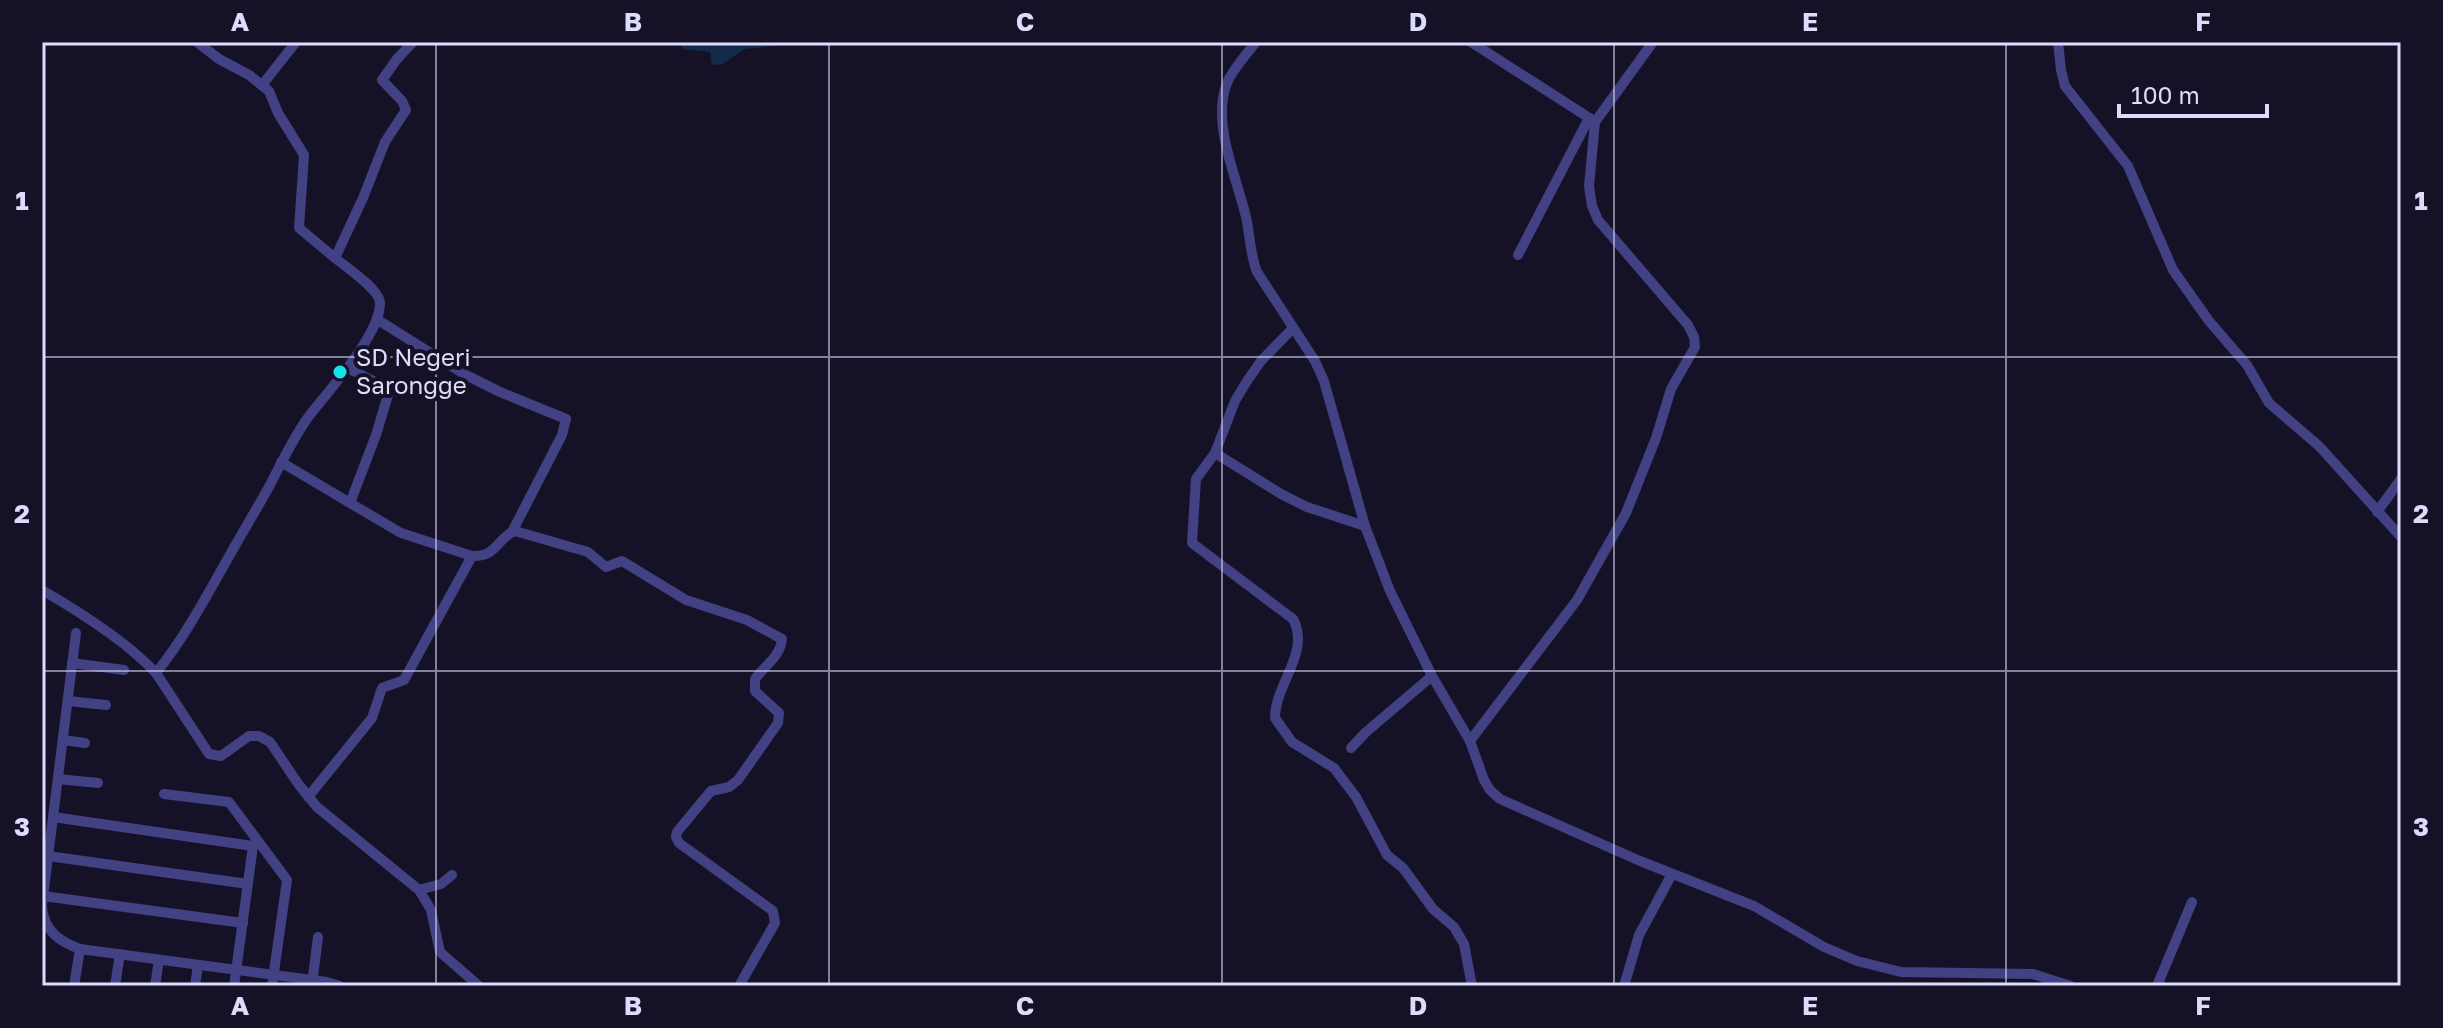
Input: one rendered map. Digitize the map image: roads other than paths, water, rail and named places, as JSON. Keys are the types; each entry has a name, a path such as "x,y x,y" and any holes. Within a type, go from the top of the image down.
{"street":[{"path":"156,673 195,617 307,419 347,368 378,320 381,304 378,294 299,228 304,155 278,113 269,91 197,42"},
{"path":"262,85 296,42"},
{"path":"335,258 385,142 406,110 402,101 382,80 413,42"},
{"path":"1256,42 1228,81 1225,92 1225,147 1246,218 1253,263 1315,361 1324,381 1365,526 1390,591 1432,676 1470,741 1484,780 1500,799 1754,906 1824,947 1857,961 1901,972 2033,974 2071,986"},
{"path":"1471,42 1592,120"},
{"path":"1518,255 1592,120 1653,42"},
{"path":"2058,42 2065,86 2128,166 2161,247 2182,285 2247,365 2269,403 2320,447 2401,537"},
{"path":"1470,741 1577,600 1626,513 1671,389 1695,347 1688,325 1598,220 1589,186 1592,120"},
{"path":"281,462 401,533 472,556 491,552 512,532 562,435 566,419 464,374 378,320"},
{"path":"1293,328 1261,361 1247,381 1235,401 1215,453 1196,479 1192,543 1293,619 1299,640 1278,696 1275,718 1292,742 1334,768 1350,786 1387,855 1403,868 1433,909 1454,927 1464,944 1472,986"},
{"path":"347,368 374,382 388,395 350,503"},
{"path":"1215,453 1307,507 1365,526"},
{"path":"2377,512 2401,479"},
{"path":"512,532 588,552 606,567 622,561 686,600 738,616 782,639 773,660 755,679 755,691 779,713 778,723 738,780 729,787 711,791 676,837 679,843 773,911 775,923 739,986"},
{"path":"308,797 372,718 382,688 404,680 472,556"},
{"path":"42,590 100,627 156,673 209,754 221,756 249,736 265,738 308,797 419,890 431,910 442,955 479,986"},
{"path":"76,633 42,903 43,918 50,932 64,943 80,949 236,970 272,980 340,986"},
{"path":"72,663 124,670"},
{"path":"1351,748 1432,676"},
{"path":"68,701 106,705"},
{"path":"63,740 85,743"},
{"path":"58,779 98,783"},
{"path":"164,794 229,802 287,880 272,980"},
{"path":"53,817 253,846 234,986"},
{"path":"48,856 248,884"},
{"path":"1624,986 1639,935 1672,874"},
{"path":"419,890 441,884 452,875"},
{"path":"2157,986 2192,902"},
{"path":"42,903 243,923"},
{"path":"312,983 318,937"},
{"path":"74,986 80,949"},
{"path":"115,986 120,954"},
{"path":"155,986 159,960"},
{"path":"195,986 198,965"}],"water":[{"path":"681,42 785,42 745,49 722,64 712,65 710,52 683,49"}],"place":[{"name":"SD Negeri Sarongge","path":"340,372"}]}
